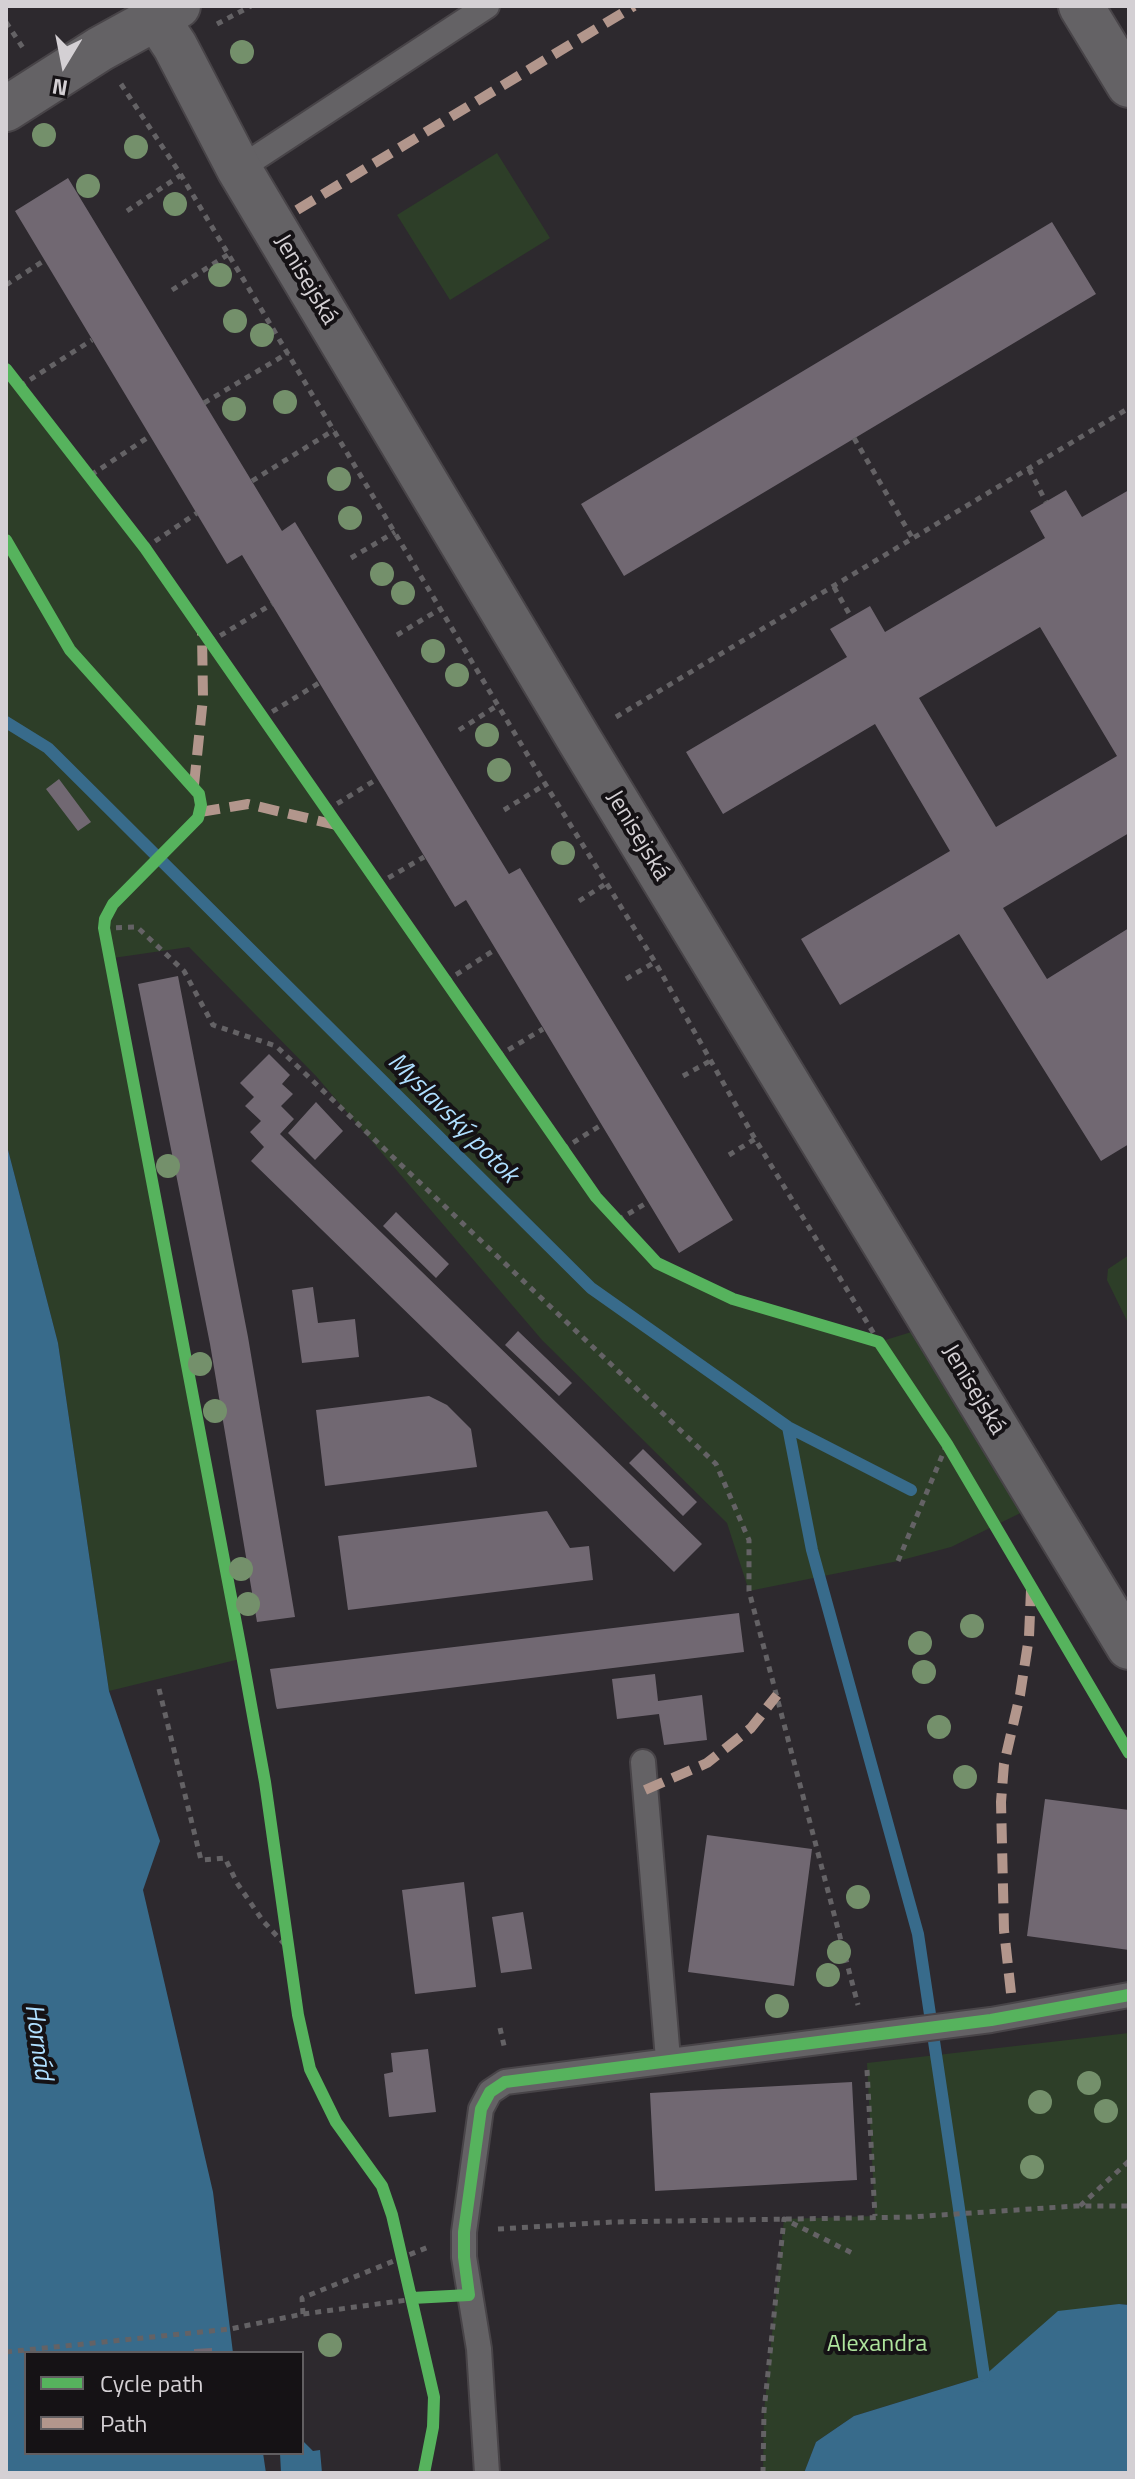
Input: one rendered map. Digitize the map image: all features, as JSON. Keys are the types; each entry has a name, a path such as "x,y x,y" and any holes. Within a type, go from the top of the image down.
{"street":[{"path":"1081,6 1129,85"},
{"name":"Jenisejská","path":"167,12 175,46 239,169 580,741 1129,1647"},
{"path":"6,109 100,49 167,12"}],"lane":[{"path":"239,169 487,6"},
{"path":"643,1762 668,2059"},
{"path":"487,2473 479,2349 464,2257 464,2232 481,2109 490,2092 505,2082 871,2027 991,2020 1129,1995"}],"path":[{"path":"6,22 23,48"},
{"path":"6,369 145,548 596,1197 617,1221 657,1263 733,1299 879,1342 755,1139 655,962 536,769 229,254 100,49"},
{"path":"127,211 181,175"},
{"path":"172,290 229,254"},
{"path":"6,285 45,260"},
{"path":"20,386 92,340"},
{"path":"204,403 288,353"},
{"path":"536,769 1129,408"},
{"path":"252,481 334,430"},
{"path":"91,475 150,436"},
{"path":"854,438 913,539"},
{"path":"1029,469 1046,502"},
{"path":"145,548 197,513"},
{"path":"351,558 395,532"},
{"path":"834,587 851,617"},
{"path":"210,642 272,604"},
{"path":"397,635 440,609"},
{"path":"262,718 319,683"},
{"path":"459,730 498,705"},
{"path":"327,811 377,779"},
{"path":"504,810 546,784"},
{"path":"378,884 424,857"},
{"path":"579,901 607,883"},
{"path":"107,943 104,928 109,912"},
{"path":"104,928 137,927 184,971 213,1025 276,1046 716,1464 749,1540 749,1591 871,2027 875,2216"},
{"path":"446,981 496,949"},
{"path":"626,979 655,962"},
{"path":"498,1056 543,1029"},
{"path":"683,1076 711,1061"},
{"path":"563,1149 601,1125"},
{"path":"729,1155 755,1139"},
{"path":"617,1221 648,1202"},
{"path":"898,1561 947,1444"},
{"path":"159,1689 201,1860 225,1858 237,1883 291,1957"},
{"path":"285,1921 291,1957"},
{"path":"1080,2206 1129,2161"},
{"path":"464,2232 612,2222 911,2217 1080,2206 1129,2206"},
{"path":"784,2219 856,2255"},
{"path":"763,2473 764,2411 784,2219"},
{"path":"399,2243 406,2271"},
{"path":"303,2314 302,2298 403,2257"},
{"path":"409,2284 415,2312"},
{"path":"6,2352 230,2329 303,2314 412,2298"}],"green space":[{"path":"497,153 550,238 450,300 397,215"},
{"path":"6,369 145,548 596,1197 617,1221 657,1263 733,1299 879,1342 934,1325 1041,1503 951,1547 749,1591 727,1523 542,1340 316,1076 189,947 113,958 240,1659 109,1691 58,1343 6,1142"},
{"path":"1129,1255 1129,1325 1107,1280 1108,1269"},
{"name":"Alexandra","path":"1129,2033 1129,2305 1119,2304 1010,2355 984,2376 854,2416 816,2442 804,2473 763,2473 764,2411 784,2219 875,2216 867,2063"}],"water":[{"name":"Hornád","path":"6,1142 58,1343 109,1691 160,1841 143,1890 213,2192 233,2351 24,2351 24,2455 263,2455 266,2473 6,2473"},
{"path":"1129,2305 1129,2473 804,2473 816,2442 854,2416 984,2376 1058,2311"},
{"path":"304,2442 313,2451 320,2450 322,2473 281,2473 280,2455 304,2455"}],"building":[{"path":"68,178 282,531 295,522 509,874 520,868 733,1220 679,1253 466,900 455,907 242,555 227,564 15,211"},
{"path":"1052,222 1096,294 624,576 581,504"},
{"path":"1066,490 1082,517 1129,490 1129,833 1003,908 1047,979 1129,928 1129,1144 1101,1161 959,934 840,1005 801,939 950,851 875,724 723,814 686,752 847,657 830,629 870,606 885,632 1045,538 1030,511","holes":["1040,627 1117,756 996,827 919,698"]},
{"path":"59,779 91,822 78,831 46,789"},
{"path":"178,976 248,1337 295,1617 257,1622 210,1344 138,984"},
{"path":"269,1054 290,1075 282,1084 293,1094 281,1106 294,1119 280,1134 702,1544 674,1572 251,1161 264,1147 250,1132 261,1121 245,1106 254,1097 240,1083"},
{"path":"316,1102 343,1131 315,1160 288,1133"},
{"path":"396,1212 449,1264 436,1278 383,1226"},
{"path":"313,1287 318,1323 355,1319 359,1357 302,1363 292,1290"},
{"path":"518,1331 572,1383 559,1396 505,1345"},
{"path":"429,1396 447,1405 471,1429 477,1467 325,1486 316,1410"},
{"path":"643,1449 697,1502 683,1516 629,1463"},
{"path":"547,1511 570,1548 589,1546 593,1580 348,1610 338,1536"},
{"path":"739,1613 744,1652 277,1709 270,1669"},
{"path":"655,1674 658,1701 702,1695 707,1740 664,1745 659,1714 617,1719 612,1679"},
{"path":"1045,1799 1129,1810 1129,1950 1027,1936"},
{"path":"707,1835 812,1849 794,1986 688,1972"},
{"path":"464,1882 476,1987 415,1994 402,1890"},
{"path":"523,1912 532,1969 501,1973 492,1917"},
{"path":"428,2049 436,2112 389,2117 384,2074 393,2072 391,2053"},
{"path":"852,2082 857,2180 655,2191 650,2093"},
{"path":"212,2348 212,2351 194,2351"}],"waterway":[{"name":"Myslavský potok","path":"6,722 48,748 591,1288 788,1427 911,1490"},
{"path":"788,1427 812,1550 918,1934 984,2376"}],"marked path":[{"path":"297,210 634,6"},
{"path":"194,785 203,698 202,633"},
{"path":"200,812 248,804 336,825"},
{"path":"1011,1993 1004,1930 1001,1802 1004,1764 1029,1637 1031,1590"},
{"path":"645,1790 707,1763 751,1728 777,1695"}],"cycle path":[{"path":"6,369 145,548 596,1197 657,1263 733,1299 879,1342 947,1444 1129,1753"},
{"path":"6,540 70,650 199,794 201,805 198,818 113,904 104,928 265,1782 298,2015 310,2069 336,2122 382,2186 392,2215 434,2397 433,2427 424,2473"},
{"path":"412,2298 469,2295 464,2232 481,2109 490,2092 505,2082 991,2020 1129,1995"}]}
